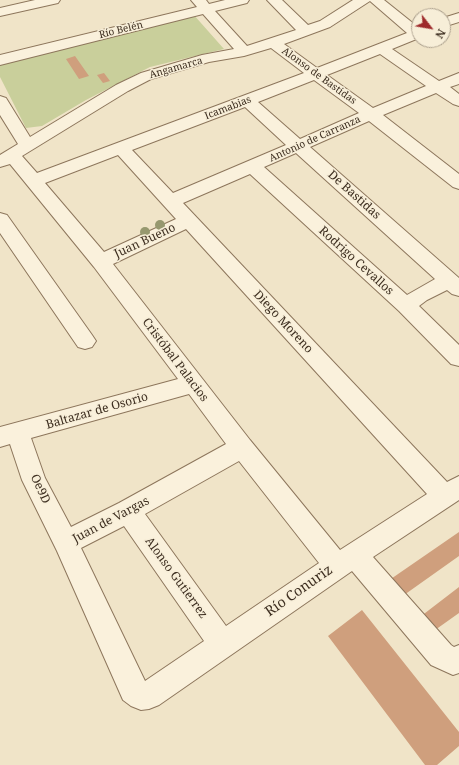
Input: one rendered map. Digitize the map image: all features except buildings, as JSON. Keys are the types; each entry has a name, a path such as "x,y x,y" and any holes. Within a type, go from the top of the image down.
{"street":[{"path":"0,12 53,0"},
{"name":"Río Belén","path":"0,60 202,4 242,0"},
{"path":"274,0 306,31"},
{"name":"Angamarca","path":"13,154 122,88 146,76 207,58 244,52 273,43 306,31 341,15 363,0"},
{"path":"376,0 411,28"},
{"path":"202,4 244,52"},
{"name":"Icamabias","path":"35,180 247,101 411,36"},
{"name":"Alonso de Bastidas","path":"273,43 371,114 459,183"},
{"path":"381,48 459,101"},
{"name":"Antonio de Carranza","path":"172,201 371,114 459,78"},
{"name":"De Bastidas","path":"247,101 456,287"},
{"name":"Cristóbal Palacios","path":"0,102 13,154 101,262 242,447 345,560 441,655 453,661 459,659"},
{"name":"Diego Moreno","path":"121,148 452,491"},
{"name":"Rodrigo Cevallos","path":"252,166 406,306 459,358"},
{"path":"0,219 85,341"},
{"name":"Juan Bueno","path":"101,262 189,220"},
{"path":"406,306 420,295 456,287"},
{"name":"Baltazar de Osorio","path":"9,435 193,384"},
{"name":"Oe9D","path":"9,435 66,543"},
{"name":"Juan de Vargas","path":"141,696 133,690 66,543 128,511 242,447"},
{"name":"Río Conuriz","path":"141,696 149,695 345,560 452,491"},
{"name":"Alonso Gutierrez","path":"128,511 223,644"}],"green space":[{"path":"193,14 224,49 150,67 86,100 42,126 26,128 0,77 0,65"}]}
